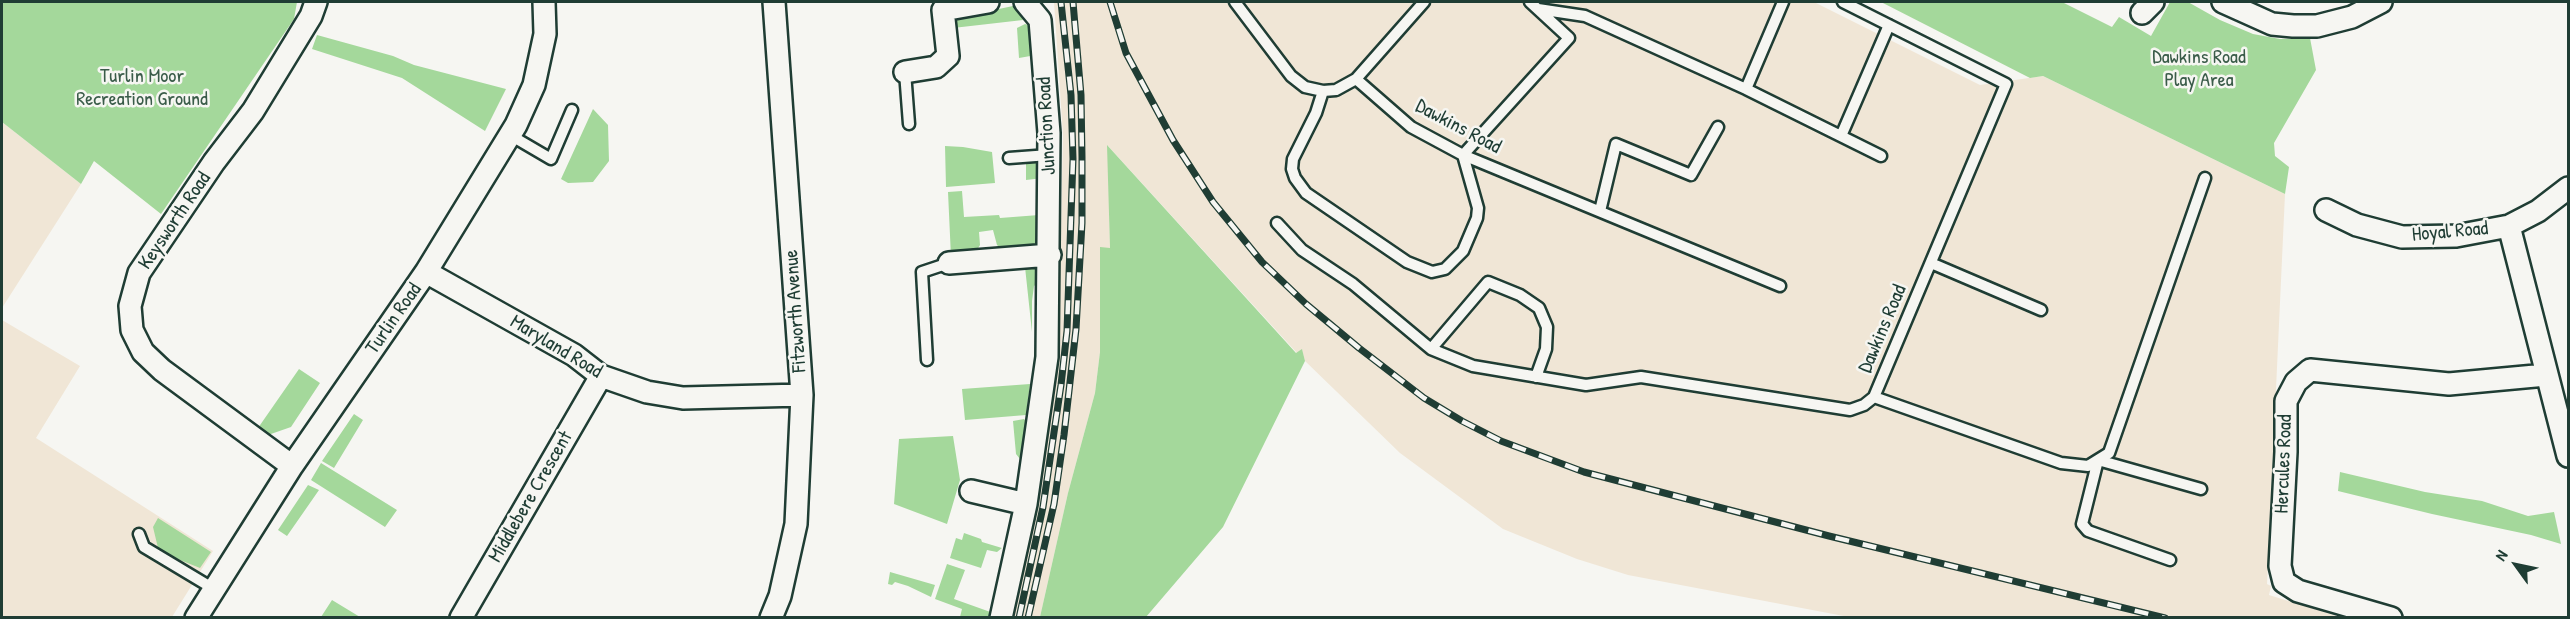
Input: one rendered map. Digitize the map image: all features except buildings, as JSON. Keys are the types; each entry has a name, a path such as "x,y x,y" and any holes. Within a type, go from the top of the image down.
{"street":[{"name":"Keysworth Road","path":"292,466 162,370 143,352 132,330 130,306 139,273 214,162 252,111 310,16 316,2"},
{"name":"Turlin Road","path":"196,618 292,466 426,272 510,135 534,85 545,34 544,2"},
{"name":"Fitzworth Avenue","path":"771,618 780,596 796,524 802,395 774,2"},
{"path":"905,72 936,67 948,56 943,10 988,2"},
{"name":"Junction Road","path":"1001,618 1026,504 1047,357 1050,255 1049,155 1040,20 1025,2"},
{"path":"2223,2 2272,24 2317,26 2352,17 2381,2"},
{"name":"Hoyal Road","path":"2326,210 2357,225 2402,237 2456,236 2509,226 2538,211 2568,188"},
{"path":"2509,226 2568,456"},
{"path":"949,263 1050,255"},
{"name":"Maryland Road","path":"426,272 574,355 602,376 647,392 683,398 802,395"},
{"name":"Hercules Road","path":"2391,618 2298,591 2284,582 2280,566 2286,452 2286,401 2296,382 2310,370 2449,384 2546,375"},
{"name":"Middlebere Crescent","path":"461,618 602,376"},
{"path":"971,491 1026,504"}],"lane":[{"path":"1235,2 1291,76 1305,87 1323,91 1336,90 1356,79 1424,2"},
{"path":"1746,89 1783,2"},
{"name":"Dawkins Road","path":"1843,2 2006,84 1874,397 2061,463 2088,466 2098,460"},
{"path":"1323,91 1316,113 1293,159 1292,169 1295,178 1306,192 1407,262 1432,272 1445,268 1463,251 1477,218 1478,208 1465,169 1464,155 1569,38 1534,5"},
{"path":"1534,5 1585,16 1746,89 1881,156"},
{"path":"1841,136 1889,25"},
{"path":"905,72 909,124"},
{"name":"Dawkins Road","path":"1356,79 1411,127 1464,155 1780,286"},
{"path":"510,135 551,159 572,110"},
{"path":"1600,211 1616,144 1691,175 1718,127"},
{"path":"1009,158 1049,155"},
{"path":"2170,560 2088,531 2082,524 2098,460 2109,453 2205,177"},
{"path":"1277,223 1302,250 1353,284 1431,349 1473,366 1586,385 1641,378 1850,410 1864,405 1874,397"},
{"path":"927,360 922,272 949,263"},
{"path":"1931,263 2041,310"},
{"path":"1431,349 1488,282 1521,295 1539,308 1547,327 1546,349 1536,377"},
{"path":"2098,460 2201,489"},
{"path":"139,534 144,547 214,589"}],"shaded area":[{"path":"1054,2 1814,2 1980,85 2043,76 2285,194 2267,584 2271,586 2269,595 2340,617 1849,617 1628,575 1577,559 1503,529 1400,453 1305,361 1302,350 1297,353 1108,146 1110,248 1100,248 1100,352 1095,393 1068,493 1040,617 1005,618 1056,333 1063,135"},
{"path":"2,122 81,184 2,308"},
{"path":"2,320 80,366 36,438 213,551 172,617 2,618"}],"green space":[{"name":"Turlin Moor Recreation Ground","path":"2,2 297,2 294,19 161,214 94,161 81,184 2,122"},
{"name":"Dawkins Road Play Area","path":"1881,2 2062,2 2112,27 2119,17 2151,36 2170,2 2188,2 2220,20 2253,34 2280,39 2310,38 2316,70 2274,143 2275,156 2289,167 2285,194 2043,76 2030,78"},
{"path":"1013,6 1018,9 1023,20 953,28 956,18"},
{"path":"1028,25 1033,39 1036,55 1019,58 1017,28"},
{"path":"317,35 393,56 414,65 506,89 485,131 402,78 312,49"},
{"path":"593,109 608,125 609,161 593,182 568,183 561,179"},
{"path":"1107,145 1296,353 1302,349 1305,361 1223,527 1146,617 1040,617 1068,493 1095,393 1100,352 1100,247 1110,248"},
{"path":"945,146 992,152 995,183 946,187"},
{"path":"1032,161 1039,163 1043,178 1026,180 1026,163"},
{"path":"1043,182 1042,246 1002,250 997,245 993,230 979,232 980,245 977,250 951,257 948,192 962,191 964,217 999,215 1000,218 1039,215 1037,183"},
{"path":"1025,267 1035,268 1039,272 1040,281 1034,286 1032,332"},
{"path":"299,369 320,383 291,427 268,435 258,428"},
{"path":"1030,384 1026,415 965,420 962,389"},
{"path":"354,414 363,420 334,468 322,461"},
{"path":"1024,419 1026,421 1020,459 1016,454 1013,421"},
{"path":"953,436 960,480 947,524 894,504 899,439"},
{"path":"321,463 397,510 385,527 311,480"},
{"path":"2340,472 2425,492 2482,501 2528,516 2554,512 2561,544 2531,535 2338,491"},
{"path":"308,485 319,490 287,536 278,530"},
{"path":"158,518 211,552 200,568 165,554 158,548 153,527"},
{"path":"964,533 1002,548 997,552 987,550 981,568 950,558 956,538 962,540"},
{"path":"947,564 965,570 954,599 996,614 994,617 960,617 962,609 935,599"},
{"path":"890,572 935,585 931,597 895,582 892,585 888,584"},
{"path":"332,600 360,617 321,617"}],"railway":[{"path":"1019,618 1043,507 1067,331 1073,159 1071,95 1061,2"},
{"path":"1028,618 1054,504 1076,329 1082,223 1082,157 1081,95 1073,2"},
{"path":"1110,2 1126,53 1173,140 1213,202 1262,262 1306,304 1359,348 1424,398 1462,421 1501,441 1584,472 1829,536 2165,618"}]}
